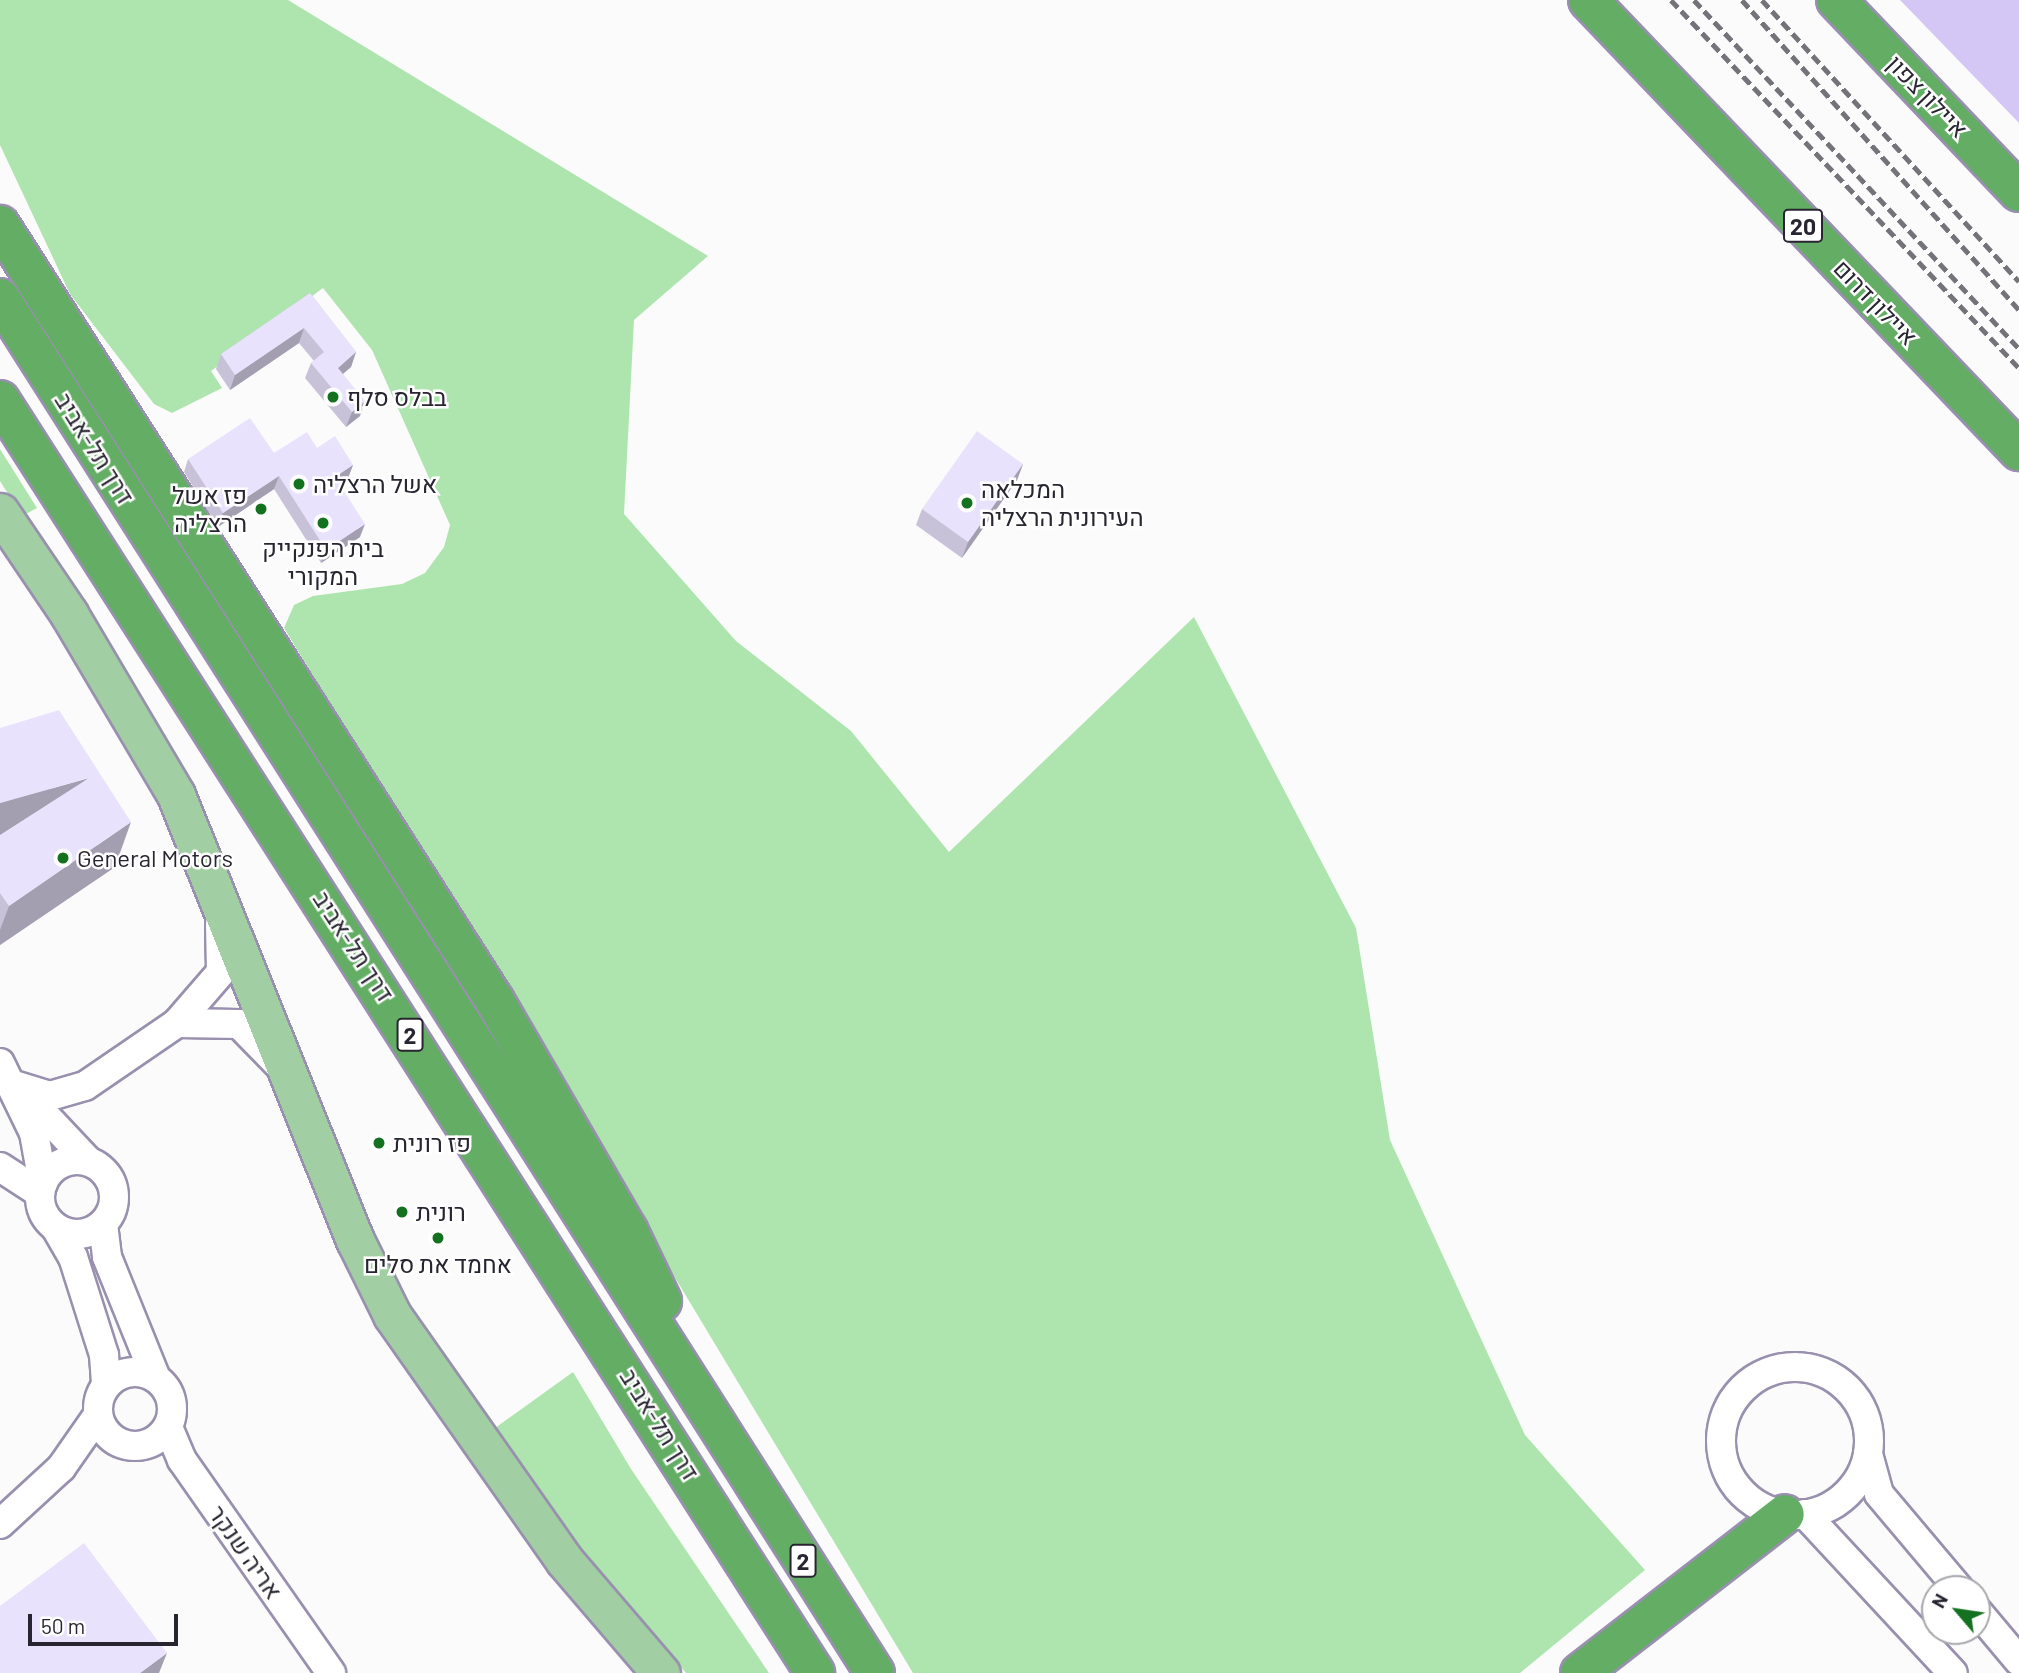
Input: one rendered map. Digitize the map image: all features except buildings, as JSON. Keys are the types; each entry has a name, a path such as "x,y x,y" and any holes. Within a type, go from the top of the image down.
{"highway":[{"name":"איילון דרום","path":"1588,0 2019,452"},
{"name":"איילון צפון","path":"1836,0 2019,192"},
{"path":"0,225 495,1001 628,1230 732,1449"},
{"name":"דרך תל-אביב","path":"0,298 732,1449"},
{"name":"דרך תל-אביב","path":"0,400 815,1673"},
{"name":"2","path":"732,1449 875,1673"},
{"path":"1580,1673 1795,1514"}],"main road":[{"path":"0,512 69,614 176,795 290,1080 392,1315 564,1560 661,1673"}],"street":[{"path":"7,1073 50,1096 85,1086 177,1023 221,972 224,950 212,882"},
{"path":"177,1023 239,1024 290,1080"},
{"path":"7,1073 65,1139 112,1183 114,1205 103,1224 85,1234 56,1228"},
{"path":"0,1524 61,1468 98,1415 106,1385 104,1355 74,1257 43,1213 34,1133 7,1073"},
{"path":"65,1139 67,1116 85,1086"},
{"path":"41,1188 56,1166 88,1161"},
{"path":"0,1167 41,1188"},
{"path":"98,1415 114,1440 133,1447 152,1443 169,1427 173,1406 156,1378 107,1257 103,1224"},
{"path":"1868,1454 1843,1498 1795,1514 1771,1513 1738,1489 1722,1457 1725,1417 1754,1379 1792,1366 1834,1377 1863,1411 1868,1454 1879,1494 1947,1575"},
{"path":"106,1385 124,1373 156,1378"},
{"name":"אריה שנקר","path":"169,1427 182,1460 331,1673"},
{"path":"1795,1514 1953,1673"},
{"path":"1991,1628 2019,1661"}],"green space":[{"path":"0,0 288,0 708,256 634,320 624,514 736,641 851,731 949,852 1194,617 1356,928 1390,1140 1525,1435 1645,1570 1520,1673 913,1673 284,628 294,605 313,596 402,584 425,573 444,547 450,525 372,350 323,288 211,371 222,388 172,413 154,404 70,294 0,145"},
{"path":"0,449 37,508 22,516 0,481"},
{"path":"573,1372 631,1469 769,1673 686,1673 529,1488 495,1428"}],"shaded area":[{"path":"1900,0 2019,0 2019,123"}],"railway":[{"path":"1671,0 2019,368"},
{"path":"1694,0 2019,348"},
{"path":"1742,0 2019,310"},
{"path":"1762,0 2019,281"}],"place":[{"name":"בבלס סלף","path":"333,397"},
{"name":"אשל הרצליה","path":"299,484"},
{"name":"המכלאה העירונית הרצליה","path":"967,503"},
{"name":"פז אשל הרצליה","path":"261,509"},
{"name":"בית הפנקייק המקורי","path":"323,523"},
{"name":"General Motors","path":"63,858"},
{"name":"פז רונית","path":"379,1143"},
{"name":"רונית","path":"402,1212"},
{"name":"אחמד את סלים","path":"438,1238"}]}
